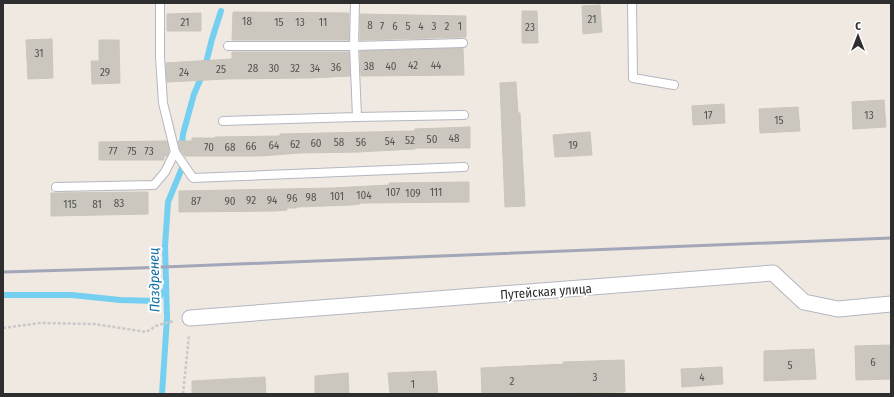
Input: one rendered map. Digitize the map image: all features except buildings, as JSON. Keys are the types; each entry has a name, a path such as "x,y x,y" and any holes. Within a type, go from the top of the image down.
{"street":[{"name":"Путейская улица","path":"183,320 773,273 804,302 838,309 891,304"}],"lane":[{"path":"160,3 160,57 163,103 175,152 193,178 464,167"},
{"path":"355,3 354,46 357,117"},
{"path":"632,3 633,78 674,85"},
{"path":"228,46 354,46 463,43"},
{"path":"223,120 464,115"},
{"path":"56,187 154,185 165,172 175,152"}],"path":[{"path":"3,328 40,323 94,324 146,332 158,325 183,320 183,394"}],"waterway":[{"name":"Паздренец","path":"184,149 182,144 183,134 194,94 204,71 221,11"},
{"name":"Паздренец","path":"162,394 167,318 165,246 168,202 182,168"},
{"path":"3,295 72,295 120,300 156,301 166,289"}],"railway":[{"path":"3,272 139,268 891,238"}]}
